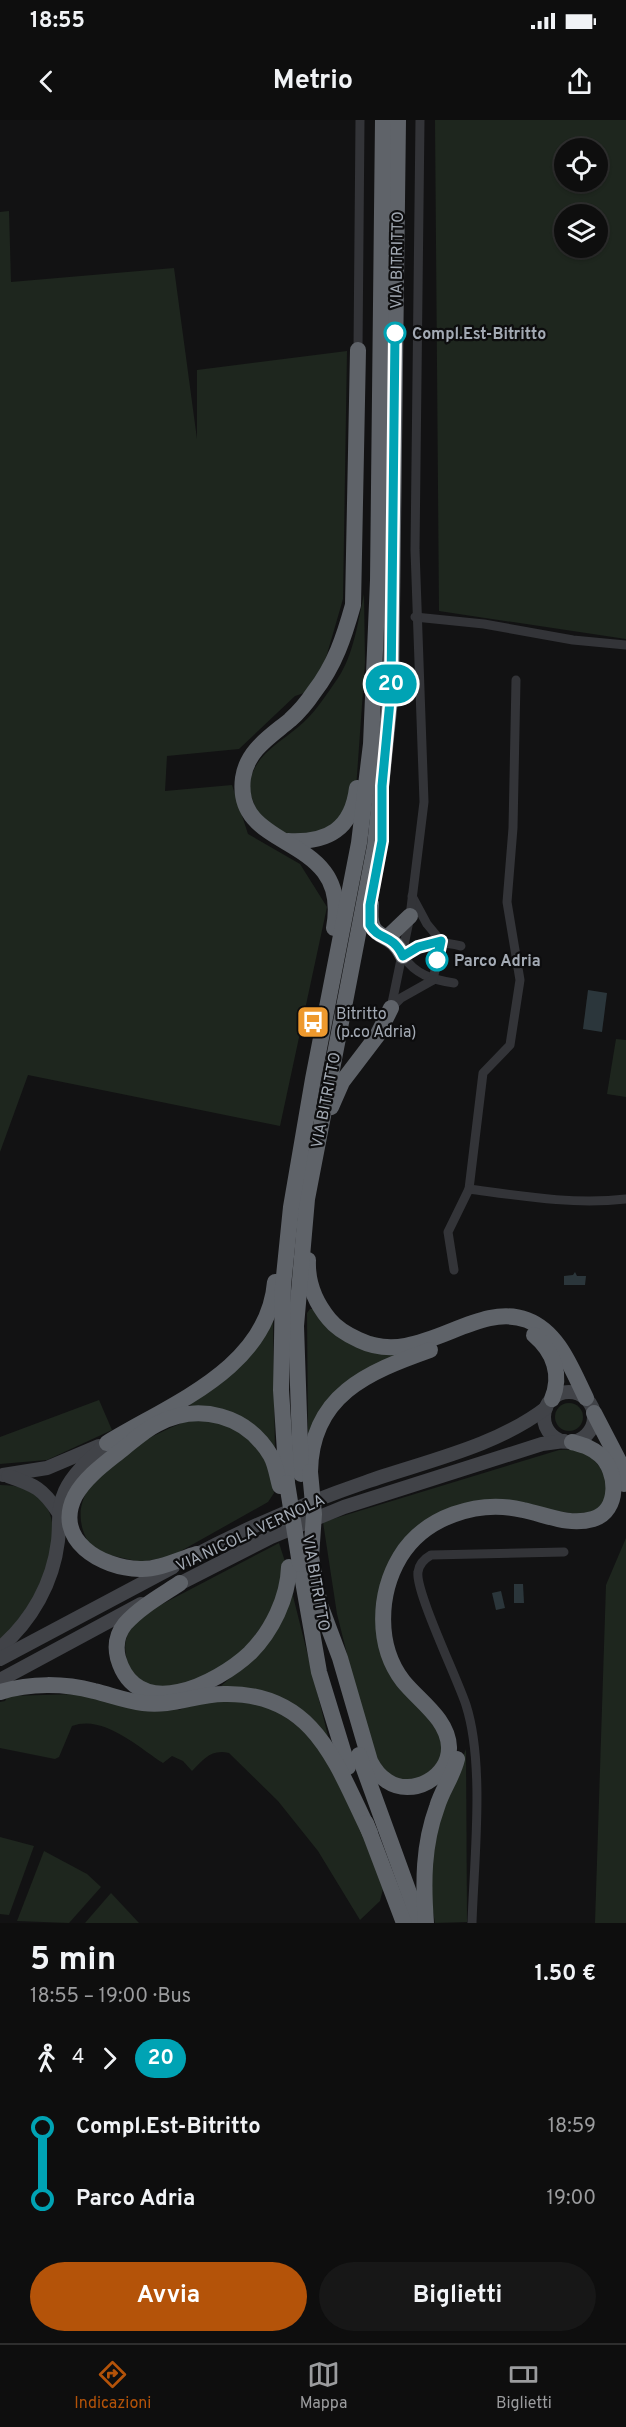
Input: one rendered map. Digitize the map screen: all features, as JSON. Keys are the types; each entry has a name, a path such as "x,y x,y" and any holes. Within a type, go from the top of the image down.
{"highway":[{"name":"VIA BITRITTO","path":"383,120 376,673 364,813 296,1169 283,1286 281,1390 293,1482 300,1563 319,1602 343,1704 366,1780 420,1923"},
{"name":"VIA BITRITTO","path":"398,120 392,668 382,786 369,878 307,1199 296,1326 292,1526 319,1672 370,1833 404,1923"},
{"path":"334,976 328,957 336,916 333,891 327,874 301,849 268,832 251,818 244,798 243,779 248,760 266,738 292,718 333,665 353,605 358,350"},
{"path":"284,841 314,841 329,836 349,816 355,803 367,680 377,616"},
{"path":"382,786 382,841 370,917 373,930 397,943 403,956"},
{"path":"388,937 410,916"},
{"path":"391,1008 376,1036 336,1093 325,1128 318,1177 307,1199 312,1224 308,1265 312,1291 331,1322 346,1334 369,1345 393,1348 414,1345 492,1318 513,1316 526,1319 539,1326 556,1342 620,1463 624,1479 621,1507 613,1518 601,1526 575,1532 506,1517 483,1517 463,1521 433,1537 413,1555 398,1587 394,1618 398,1650 413,1677 453,1723 460,1750 438,1803 427,1844 423,1885 426,1923"},
{"path":"107,1443 216,1378 231,1366 254,1338 274,1293 285,1180 294,1126 308,1104"},
{"path":"197,1554 141,1569 95,1557 82,1547 71,1531 69,1515 76,1496 95,1471 150,1428 183,1415 199,1412 218,1414 242,1424 260,1439 272,1458 293,1482 313,1446 322,1422 333,1404 348,1388 386,1366 487,1330 505,1327 520,1329 542,1342 553,1360 558,1377 549,1403"},
{"path":"319,1602 340,1658 373,1767 388,1783 402,1787 429,1782 442,1768 449,1748 440,1721 403,1681 389,1655 384,1630 384,1606 395,1565 405,1548 422,1532 458,1512 481,1507 521,1509 566,1521 580,1522 597,1518 607,1510 612,1500 614,1485 610,1469 602,1456 589,1447 568,1442"},
{"path":"180,1583 134,1616 117,1638 117,1654 121,1670 132,1683 146,1692 165,1694 190,1689 231,1669 251,1652 277,1613 300,1563"},
{"path":"0,1692 46,1685 73,1686 120,1699 162,1705 222,1694 245,1694 273,1701 300,1716 315,1730 332,1753 370,1833"}],"main road":[{"path":"565,1392 580,1394 590,1406 591,1429 579,1440 568,1442 549,1432 544,1416 549,1403 565,1392"},
{"name":"VIA NICOLA VERNOLA","path":"0,1659 197,1554 265,1521 339,1491 495,1437 523,1425 549,1403"},
{"name":"VIA NICOLA VERNOLA","path":"0,1680 271,1537 344,1507 542,1444 568,1442"},
{"path":"2,1475 47,1468 107,1443"},
{"path":"0,1648 27,1620 46,1586 58,1543 58,1512 65,1490 89,1460 107,1443"},
{"path":"2,1475 32,1484 45,1493 58,1512"}],"street":[{"path":"358,350 360,120"},
{"path":"391,1008 410,916 424,802 415,617 420,120"},
{"path":"415,617 484,624 539,632 573,640 626,645"},
{"path":"454,1270 448,1232 469,1189 483,1073 510,1045 520,980 507,902 513,828 516,680"},
{"path":"412,896 427,924 441,941"},
{"path":"391,1008 401,998 433,980 441,941"},
{"path":"403,956 418,947 441,941 461,946"},
{"path":"403,956 408,964 433,980 454,983"},
{"path":"469,1189 541,1199 596,1203 626,1199"},
{"path":"472,1923 476,1757 466,1706 417,1573 423,1560 431,1555 564,1552"}],"shaded area":[{"path":"435,120 626,120 626,639 439,611"},
{"path":"9,211 11,282 174,268 197,439 197,370 347,351 343,599 323,668 310,691 295,696 239,749 167,756 165,791 232,785 248,834 300,864 327,907 280,1126 28,1075 0,1152 0,212"},
{"path":"364,594 365,663 355,803 349,816 298,842 258,815 250,791 251,777 266,753 309,717 338,678 352,648"},
{"path":"588,990 607,993 602,1032 583,1029"},
{"path":"616,1039 626,1040 626,1097 607,1094"},
{"path":"575,1272 577,1276 586,1276 585,1285 564,1285 564,1276 573,1275"},
{"path":"310,1309 315,1309 327,1325 418,1348 385,1361 310,1440 308,1433 307,1313"},
{"path":"273,1319 275,1454 261,1434 187,1404"},
{"path":"99,1400 112,1430 47,1460 0,1464 0,1437"},
{"path":"569,1403 579,1407 583,1417 579,1427 569,1431 559,1427 555,1417 559,1407"},
{"path":"195,1418 228,1424 249,1438 261,1454 270,1473 274,1493 268,1502 172,1556 141,1562 95,1552 82,1528 82,1506 91,1485 107,1467 128,1451 151,1437"},
{"path":"580,1449 602,1470 606,1483 607,1500 588,1516 501,1502 409,1540 379,1632 441,1731 444,1757 418,1782 386,1777 370,1746 337,1614 323,1522 559,1450"},
{"path":"0,1485 23,1488 39,1497 49,1511 53,1528 53,1546 49,1566 33,1603 0,1642"},
{"path":"626,1538 626,1923 595,1923 606,1585"},
{"path":"279,1543 289,1574 274,1608 237,1661 161,1694 131,1675 126,1654 126,1639 140,1619 149,1611"},
{"path":"514,1584 523,1584 524,1603 514,1603"},
{"path":"501,1591 505,1608 496,1610 492,1593"},
{"path":"292,1592 328,1736 221,1686 236,1673"},
{"path":"77,1694 179,1710 204,1700 258,1699 325,1744 384,1885 380,1901 360,1920 318,1851 278,1801 229,1753 217,1752 204,1759 192,1771 183,1761 172,1756 163,1763 120,1734 96,1724 84,1723 72,1726 59,1757 55,1759 0,1748 0,1702 5,1701 8,1696"},
{"path":"466,1749 467,1922 435,1923 429,1889 431,1842"},
{"path":"0,1837 34,1846 9,1915 0,1914"},
{"path":"44,1851 87,1874 101,1887 69,1923 17,1921"},
{"path":"111,1893 139,1923 85,1923"}],"bus line":[{"name":"20","path":"395,333 391,690 382,786 382,841 370,905 370,925 379,935 388,937 397,943 403,956 418,947 441,941 437,960"}],"place":[{"name":"Compl.Est-Bitritto","path":"395,333"},
{"name":"Parco Adria","path":"437,960"},
{"name":"Bitritto (p.co Adria)","path":"313,1022"}]}
